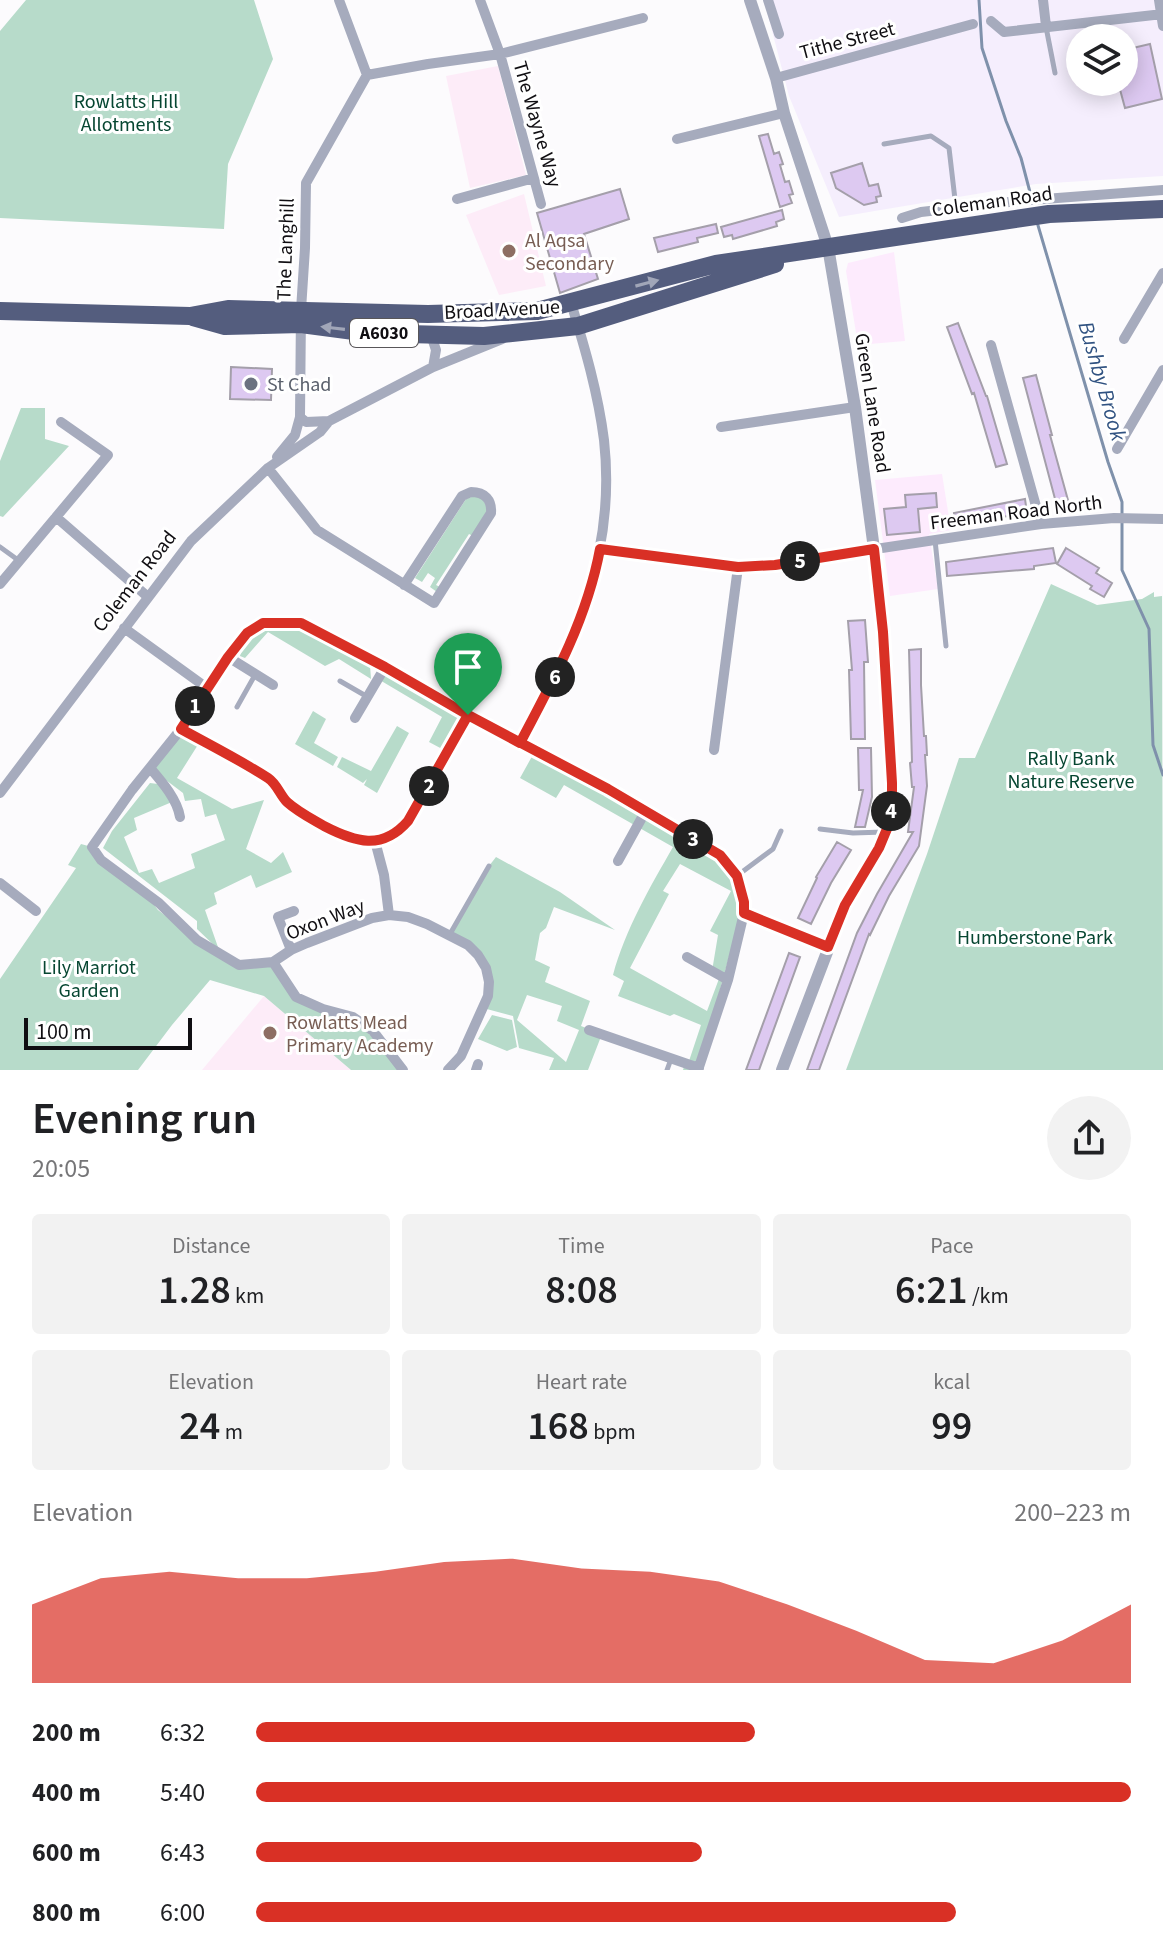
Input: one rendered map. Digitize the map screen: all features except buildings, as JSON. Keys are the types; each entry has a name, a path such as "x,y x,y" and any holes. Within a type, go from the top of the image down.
{"highway":[{"name":"Coleman Road","path":"571,303 716,264 828,247 1016,210 1049,206 1163,209"},
{"name":"Coleman Road","path":"578,326 828,247"},
{"name":"Broad Avenue","path":"0,311 190,316 225,326 301,317 537,311 571,303"},
{"name":"Broad Avenue","path":"301,317 369,333 484,336 578,326"}],"street":[{"path":"339,0 367,75 500,54 643,18"},
{"name":"The Wayne Way","path":"480,0 500,54 541,204"},
{"name":"Green Lane Road","path":"750,0 828,247 855,407 883,632 892,768 892,804 887,828"},
{"path":"768,0 779,34"},
{"path":"1043,0 1046,26"},
{"path":"1159,0 1163,26"},
{"path":"991,21 1004,32 1162,14"},
{"name":"Tithe Street","path":"776,78 973,24"},
{"name":"The Langhill","path":"268,468 295,435 300,417 306,183 367,75"},
{"path":"677,139 784,113"},
{"path":"457,199 534,178"},
{"path":"1049,206 1163,190"},
{"path":"902,218 921,212 956,208 1016,210"},
{"path":"1124,339 1163,273"},
{"path":"520,743 561,664 590,592 606,504 604,440 595,389 571,303"},
{"path":"428,314 436,350 433,367"},
{"name":"Coleman Road","path":"0,793 191,541 268,468 320,432 329,421 433,367 519,333"},
{"path":"991,345 1041,524"},
{"path":"1117,449 1163,370"},
{"path":"721,427 855,407"},
{"path":"300,417 306,422 329,421"},
{"path":"0,584 108,455 61,422"},
{"path":"268,468 317,530 404,585 434,603 491,513 491,504 486,496 471,492 462,496 404,585"},
{"path":"56,517 148,597"},
{"name":"Freeman Road North","path":"600,549 738,567 775,565 1041,524 1114,518 1159,519"},
{"path":"714,750 738,567"},
{"path":"180,817 179,809 150,768 181,729 247,633 263,623 301,623 608,789 720,855 737,876 744,913 728,980 698,1069 589,1030"},
{"path":"124,628 207,688"},
{"path":"228,657 273,685"},
{"path":"355,718 385,667"},
{"path":"181,729 272,780 281,796 310,817 349,838 375,841 403,827 421,801 468,715"},
{"name":"Oxon Way","path":"150,768 92,847 101,860 159,903 197,940 228,960 239,965 273,962 291,950 372,918 389,915 408,917 427,924 468,945 478,955 486,968 489,989 486,1002 461,1056 448,1070"},
{"path":"618,861 645,812"},
{"path":"782,1070 845,905 879,848 887,828"},
{"path":"375,841 384,875 389,915"},
{"path":"0,883 36,911"},
{"path":"291,950 278,917 294,911"},
{"path":"744,913 828,947"},
{"path":"687,957 728,980"},
{"path":"273,962 296,997 353,1017 373,1031 403,1070"}],"lane":[{"path":"1046,26 1055,73"},
{"path":"884,144 931,136 949,148 956,208"},
{"path":"935,540 946,646"},
{"path":"0,547 19,561"},
{"path":"237,707 255,674"},
{"path":"340,681 367,697"},
{"path":"820,829 853,833 887,828"},
{"path":"737,876 773,849 781,831"},
{"path":"449,935 489,866"},
{"path":"667,1070 672,1059"}],"shaded area":[{"path":"764,0 1163,0 1163,176 1036,184 839,217 789,96"},
{"path":"498,66 526,175 470,188 446,76"},
{"name":"Al Aqsa Secondary","path":"524,194 546,286 499,295 466,215"},
{"path":"894,252 905,341 858,345 846,271 848,263"},
{"path":"942,474 951,530 929,534 938,589 890,596 875,480"},
{"name":"Rowlatts Mead Primary Academy","path":"264,996 351,1070 202,1070"}],"green space":[{"name":"Rowlatts Hill Allotments","path":"26,0 254,0 273,59 228,164 224,229 0,218 0,31"},
{"path":"21,408 45,408 45,439 69,446 3,517 0,516 0,461"},
{"path":"474,496 482,498 488,509 473,536 469,534 436,585 440,587 437,592 430,587 435,578 428,573 422,582 415,578 466,499"},
{"name":"Humberstone Park","path":"1051,584 1097,605 1142,599 1154,592 1154,597 1162,596 1163,1070 846,1070 927,854 959,758 975,758"},
{"path":"301,627 370,665 371,679 339,659 325,666 268,632 245,658 240,656 251,637 270,629"},
{"path":"385,667 468,715 444,750 429,742 442,717 378,679"},
{"path":"313,711 326,719 314,743 338,757 333,766 295,744"},
{"path":"397,726 409,733 377,793 364,785 367,779 363,783 337,767 342,757 371,771"},
{"path":"180,730 201,740 177,778 232,809 264,800 246,849 271,863 283,852 292,872 256,888 251,875 214,893 217,904 205,910 219,950 197,929 197,921 103,848 112,831 150,783 158,784 172,802 134,818 137,830 124,837 139,873 152,869 159,883 195,868 191,854 225,840 216,814 205,817 201,799 185,801 183,793 150,768"},
{"path":"535,751 720,855 737,876 744,902 698,1070 683,1070 685,1063 688,1064 701,1025 618,996 624,981 613,975 631,925 673,847 564,785 556,798 520,778","holes":["680,864 731,891 710,931 718,935 712,971 720,976 707,1011 630,968 669,894 663,891"]},
{"name":"Lily Marriot Garden","path":"81,844 92,847 142,889 158,910 228,960 273,962 296,997 353,1017 404,1070 351,1070 264,996 210,980 138,1070 0,1070 0,979 76,868 68,865"},
{"path":"496,857 560,892 615,930 554,907 546,928 540,933 535,960 550,967 545,982 590,1001 581,1026 602,1034 588,1070 549,1070 554,1058 519,1048 513,1016 483,1008 488,996 483,961 449,935","holes":["527,995 562,1006 557,1021 579,1030 566,1062 517,1020"]},
{"path":"492,1015 512,1020 517,1047 507,1051 478,1039"}],"waterway":[{"name":"Bushby Brook","path":"979,0 982,48 1021,158 1031,196"},
{"name":"Bushby Brook","path":"1037,222 1122,502 1122,514"},
{"name":"Bushby Brook","path":"1122,522 1122,570 1149,629 1153,745 1163,775"}],"place":[{"name":"Al Aqsa Secondary","path":"509,251"},
{"name":"St Chad","path":"251,384"},
{"name":"Rowlatts Mead Primary Academy","path":"270,1033"}],"route":[{"path":"468,715 301,623 263,623 247,633 228,657 181,729 272,780 281,796 310,817 349,838 375,841 397,832 408,821 468,715 535,751 608,789 720,855 737,876 744,913 828,947 845,905 879,848 889,824 892,804 883,632 874,549 756,567 720,566 600,549 590,592 575,633 561,664 520,743 468,715"}],"park label":[{"name":"Rally Bank Nature Reserve","path":"1071,770"}]}
